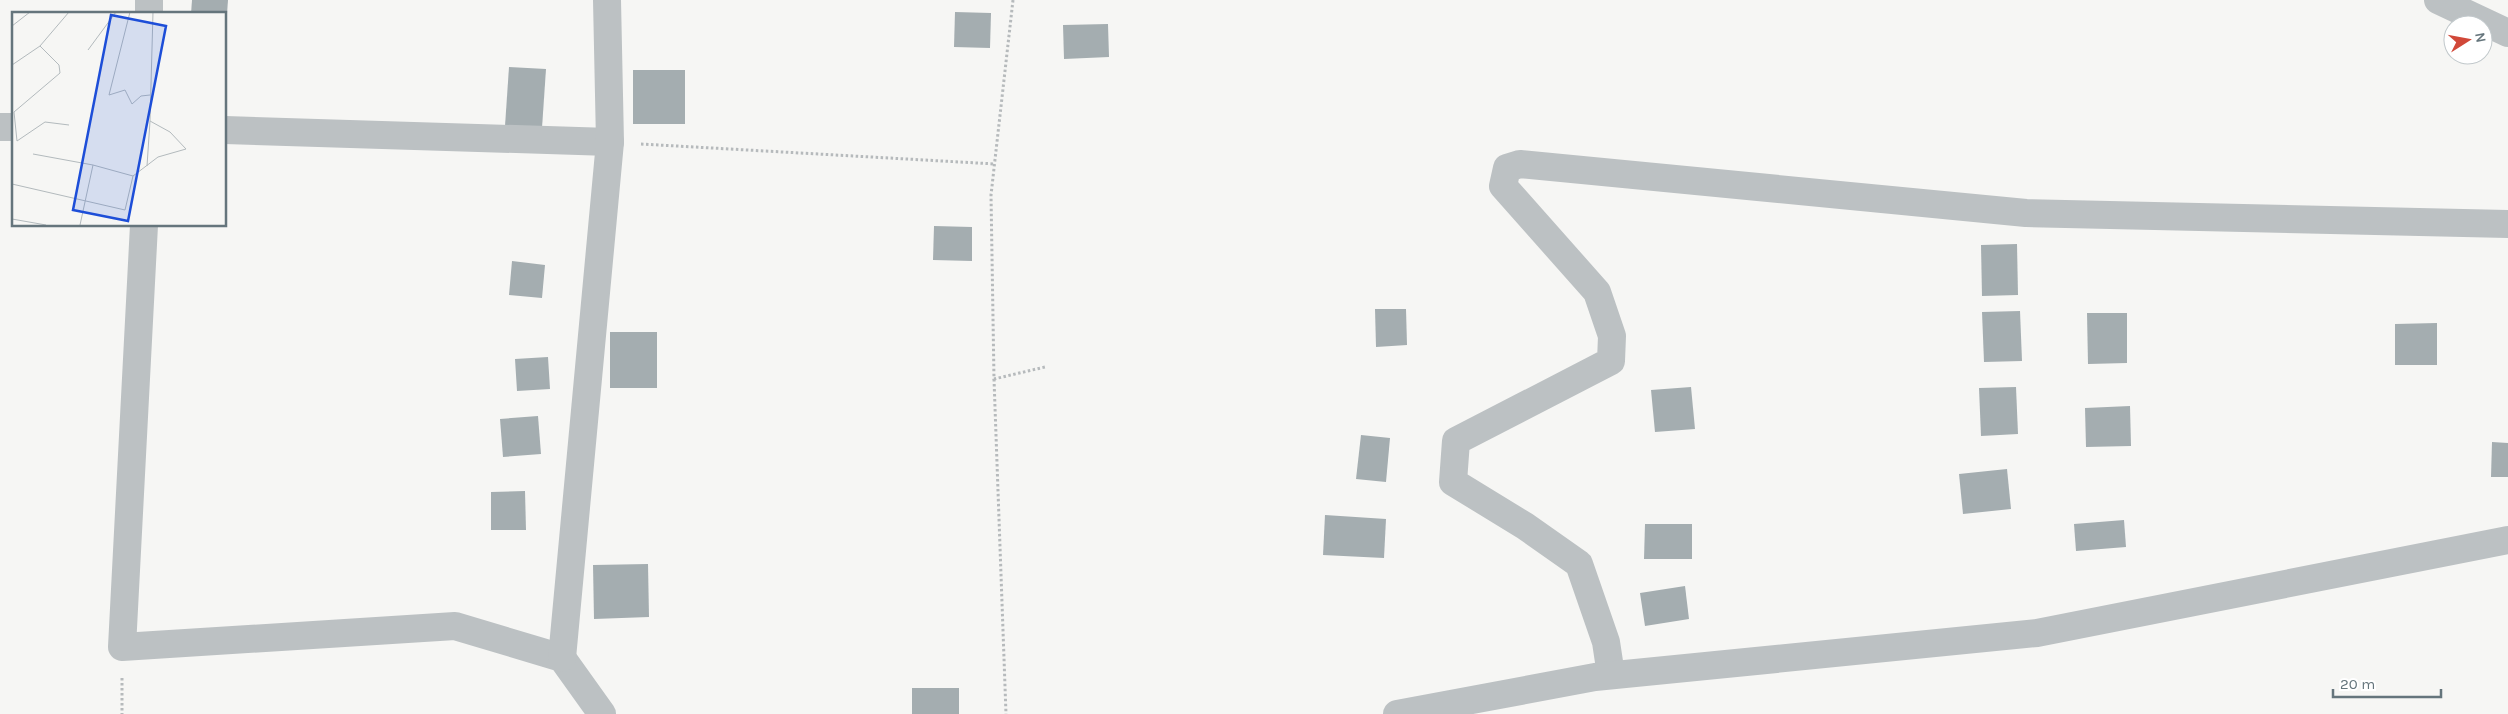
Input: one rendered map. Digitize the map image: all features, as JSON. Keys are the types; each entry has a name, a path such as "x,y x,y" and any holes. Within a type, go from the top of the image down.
{"street":[{"path":"562,658 610,142 607,0"},
{"path":"2438,0 2508,33"},
{"path":"226,130 610,142"},
{"path":"1611,675 1606,642 1579,564 1525,526 1453,482 1456,441 1610,361 1612,336 1597,292 1503,186 1507,168 1520,164 1673,177 2026,213 2508,224"},
{"path":"144,226 122,647 455,626 562,658 602,714"},
{"path":"1397,714 1611,675 2037,634 2508,540"}],"path":[{"path":"1006,714 994,379 991,195 1013,0"},
{"path":"610,142 995,164"},
{"path":"994,379 1045,367"}],"building":[{"path":"192,0 228,0 227,14 226,12 191,12"},
{"path":"955,12 991,13 990,48 954,47"},
{"path":"1108,24 1109,57 1064,59 1063,25"},
{"path":"509,67 546,69 542,128 505,126"},
{"path":"633,70 685,70 685,124 633,124"},
{"path":"934,226 972,227 972,261 933,260"},
{"path":"2017,244 2018,295 1982,296 1981,245"},
{"path":"512,261 545,265 542,298 509,295"},
{"path":"1375,309 1406,309 1407,345 1376,347"},
{"path":"2020,311 2022,361 1984,362 1982,312"},
{"path":"2087,313 2127,313 2127,363 2088,364"},
{"path":"2437,323 2437,365 2395,365 2395,324"},
{"path":"610,332 657,332 657,388 610,388"},
{"path":"548,357 550,389 517,391 515,359"},
{"path":"1691,387 1695,429 1655,432 1651,390"},
{"path":"2016,387 2018,434 1981,436 1979,388"},
{"path":"2130,406 2131,446 2086,447 2085,408"},
{"path":"538,416 541,454 503,457 500,419"},
{"path":"1361,435 1390,438 1386,482 1356,479"},
{"path":"2492,442 2508,443 2508,477 2491,477"},
{"path":"2007,469 2011,509 1963,514 1959,474"},
{"path":"525,491 526,530 491,530 491,492"},
{"path":"1325,515 1386,519 1384,558 1323,555"},
{"path":"2124,520 2126,547 2076,551 2074,524"},
{"path":"1645,524 1692,524 1692,559 1644,559"},
{"path":"648,564 649,617 594,619 593,565"},
{"path":"1685,586 1689,619 1645,626 1640,593"},
{"path":"912,688 959,688 959,714 912,714"}]}
